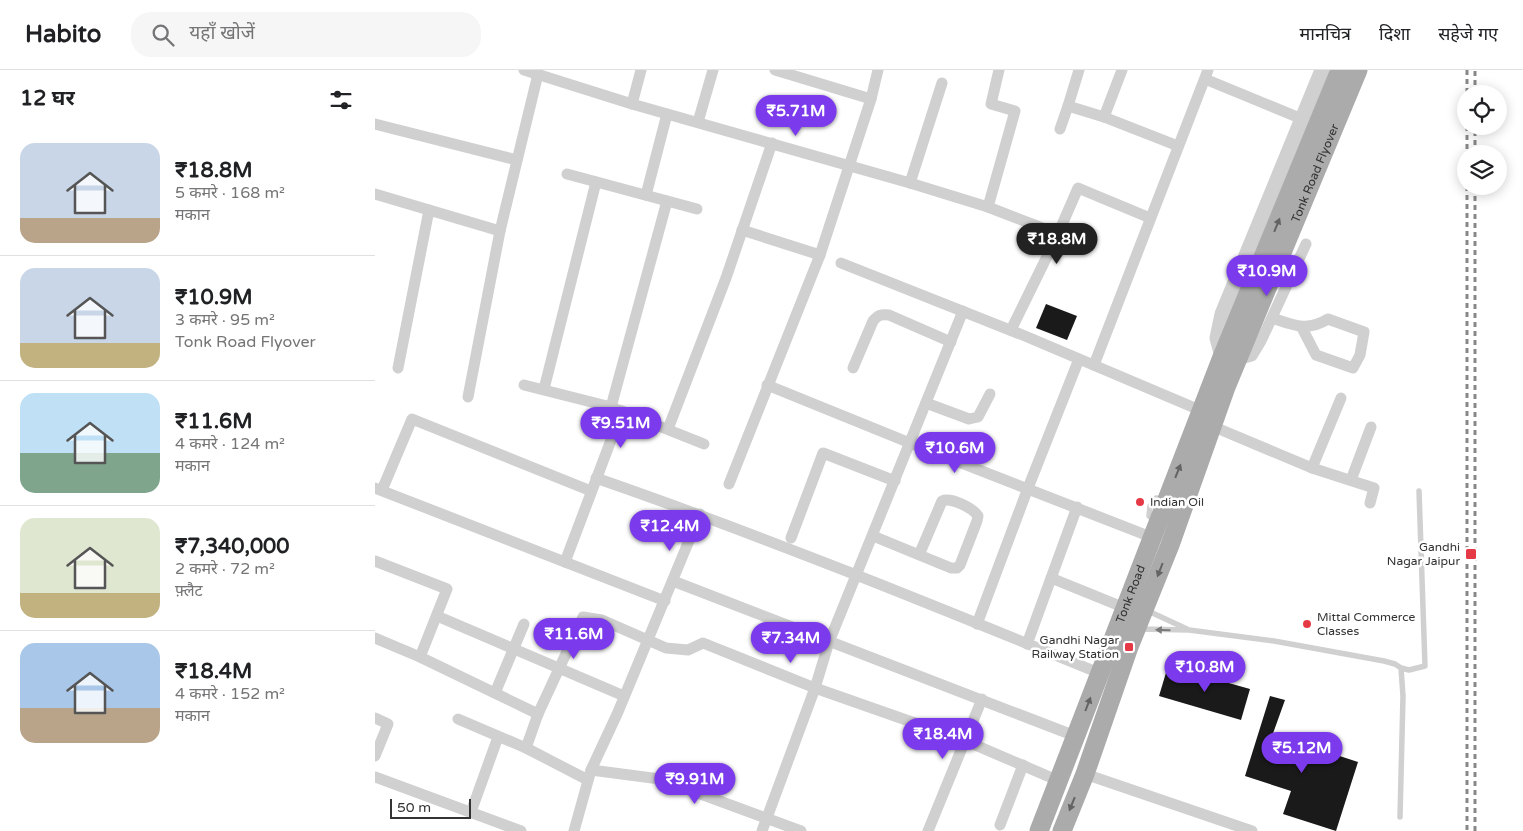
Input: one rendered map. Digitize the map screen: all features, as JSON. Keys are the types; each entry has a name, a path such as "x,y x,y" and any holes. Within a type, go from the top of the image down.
{"main road":[{"name":"Tonk Road Flyover","path":"1230,359 1340,70"},
{"name":"Tonk Road Flyover","path":"1239,337 1358,70"},
{"name":"Tonk Road","path":"1039,831 1125,608 1161,535 1230,359"},
{"name":"Tonk Road","path":"1062,831 1085,774 1129,647 1145,609 1161,535 1166,500 1207,419"}],"street":[{"path":"524,70 632,104 849,165 988,207 1058,234"},
{"path":"632,104 641,70"},
{"path":"698,122 713,70"},
{"path":"729,484 767,384 820,255 871,99 878,70"},
{"path":"988,207 1015,111 991,104 999,70"},
{"path":"1059,128 1069,106 1079,70"},
{"path":"1104,117 1122,70"},
{"path":"1306,244 1272,318 1252,356 1230,359 1217,338 1222,314 1323,70"},
{"path":"782,71 871,99"},
{"path":"468,397 500,231 538,74"},
{"path":"1094,365 1206,75 1302,119"},
{"path":"909,183 942,83"},
{"path":"1069,106 1104,117 1178,146"},
{"path":"646,195 667,114"},
{"path":"375,124 517,160"},
{"path":"668,429 726,278 772,143"},
{"path":"567,174 697,209"},
{"path":"544,389 596,182"},
{"path":"1011,330 1058,234 1078,188 1150,218"},
{"path":"375,194 500,231"},
{"path":"565,562 596,478 616,409 667,201"},
{"path":"398,368 429,210"},
{"path":"743,230 820,255"},
{"path":"841,263 1094,365 1312,468 1375,488 1369,503"},
{"path":"761,831 815,688 829,642 963,311"},
{"path":"853,368 873,321 882,314 889,315 951,342"},
{"path":"1272,318 1302,328 1321,324 1328,320 1364,332 1359,354 1353,368 1316,355 1302,328"},
{"path":"977,624 1079,359"},
{"path":"767,384 910,443 1077,507 1161,535"},
{"path":"524,385 616,409 704,444"},
{"path":"926,403 969,419 978,418 990,394"},
{"path":"1312,468 1341,398"},
{"path":"591,491 412,419 378,489 665,601"},
{"path":"1351,480 1371,427"},
{"path":"791,538 823,453 895,481"},
{"path":"596,478 700,514 1099,673"},
{"path":"873,536 919,555 951,568 957,568 960,565 977,521 978,516 975,510 949,500 942,501 919,555"},
{"path":"1027,644 1077,507"},
{"path":"574,831 589,775 665,601 700,514"},
{"path":"375,561 447,589 419,656"},
{"path":"1051,578 1125,608"},
{"path":"673,581 1075,736"},
{"path":"437,616 624,696"},
{"path":"526,748 538,714 583,617 602,620 666,648 688,650 703,643 815,688 966,741 1059,781"},
{"path":"495,693 524,624"},
{"path":"375,638 419,656 538,714"},
{"path":"928,831 982,699"},
{"path":"375,718 388,724 375,756"},
{"path":"458,719 589,775 660,779 801,831"},
{"path":"471,812 498,737"},
{"path":"1000,825 1023,765"},
{"path":"1085,774 1252,831"},
{"path":"375,777 521,831"}],"lane":[{"path":"1137,629 1189,630 1298,645 1389,662 1409,670 1425,666 1419,492"},
{"path":"1145,609 1189,630"},
{"path":"1400,816 1403,696 1401,668"}],"building":[{"path":"1046,304 1077,316 1067,340 1036,328"},
{"path":"1168,666 1250,689 1241,720 1159,696"},
{"path":"1270,696 1285,700 1271,739 1304,750 1306,745 1358,762 1336,831 1283,814 1291,791 1245,776"}],"railway":[{"path":"1467,70 1467,85"},
{"path":"1475,70 1475,85"},
{"path":"1467,135 1467,145"},
{"path":"1475,135 1475,145"},
{"path":"1467,195 1467,831"},
{"path":"1475,195 1475,831"}],"place":[{"name":"Indian Oil","path":"1140,502"},
{"name":"Gandhi Nagar Jaipur","path":"1471,554"},
{"name":"Mittal Commerce Classes","path":"1307,624"},
{"name":"Gandhi Nagar Railway Station","path":"1129,647"}]}
